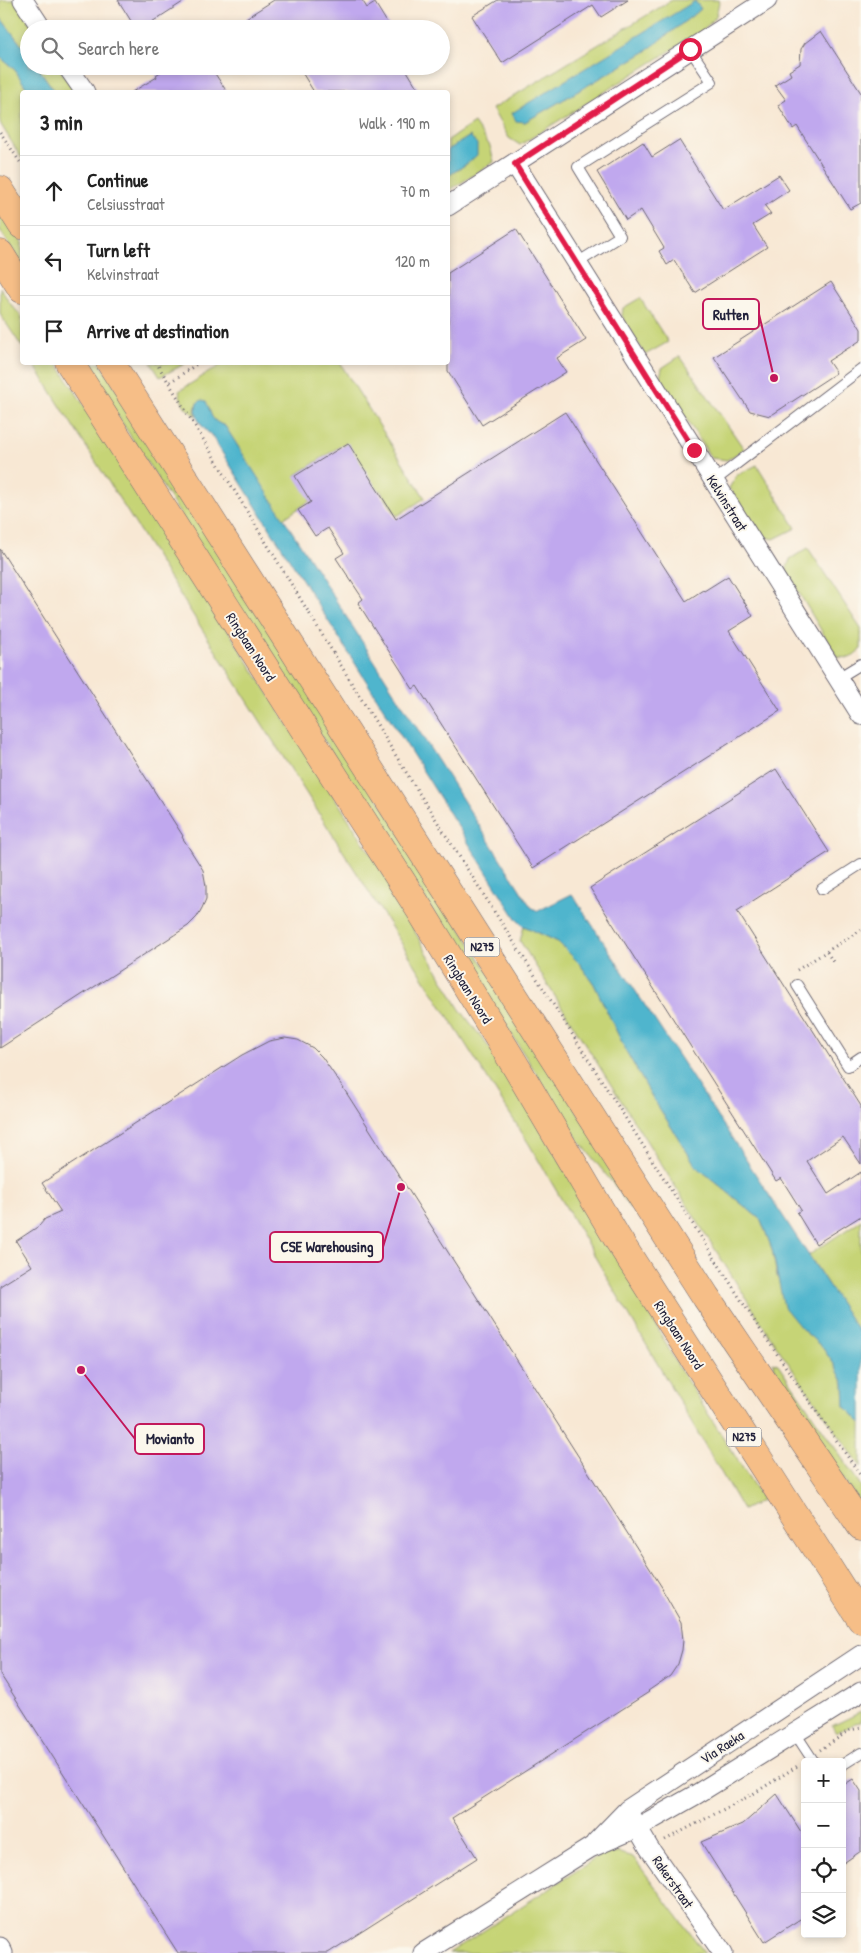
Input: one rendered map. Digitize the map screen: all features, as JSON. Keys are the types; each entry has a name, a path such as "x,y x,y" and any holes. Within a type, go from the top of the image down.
{"main road":[{"path":"0,190 20,222"},
{"path":"0,254 20,286"},
{"name":"Ringbaan Noord","path":"71,365 420,910 512,1060 617,1238 861,1619"},
{"name":"N275","path":"112,365 700,1289 861,1526"}],"street":[{"path":"23,0 36,20"},
{"path":"450,205 690,49 740,7 767,0"},
{"path":"73,75 84,90"},
{"name":"Kelvinstraat","path":"515,164 861,715"},
{"name":"Via Raeka","path":"590,1848 627,1810 861,1655"},
{"name":"Via Raeka","path":"423,1953 590,1848 637,1828 697,1794 861,1692"},
{"name":"Rakerstraat","path":"627,1810 648,1848 723,1953"},
{"path":"0,1948 4,1953"}],"lane":[{"path":"577,263 620,236 578,166 712,82 690,49"},
{"path":"714,482 861,369"},
{"path":"838,678 861,664"},
{"path":"822,889 861,864"},
{"path":"797,985 848,1066 861,1057"},
{"path":"795,1733 811,1758"},
{"path":"846,1762 861,1753"}],"path":[{"path":"0,132 20,162"},
{"path":"158,365 412,782 757,1325 861,1476"},
{"path":"170,382 196,365"},
{"path":"797,985 790,974 861,930"},
{"path":"827,952 833,962"},
{"path":"813,1758 850,1730 861,1728"},
{"path":"648,1848 753,1794 801,1766"}],"green space":[{"path":"0,0 16,0 28,20 20,20 20,43 0,17"},
{"path":"672,0 718,0 719,2 716,16 705,29 520,145 509,138 492,109","holes":["695,2 701,9 645,52 525,122 512,114"]},
{"path":"0,57 15,70 28,90 20,90 20,156 0,123"},
{"path":"43,75 64,75 74,90 54,90"},
{"path":"474,123 490,146 494,162 450,190 450,175 468,163 470,136 450,149 450,139"},
{"path":"0,205 20,238 20,262 0,230"},
{"path":"0,287 20,315 20,344 0,314"},
{"path":"640,298 668,342 645,355 622,316 623,308"},
{"path":"680,356 744,449 727,460 711,458 660,377 662,368"},
{"path":"34,365 58,365 394,890 415,932 459,1008 504,1067 639,1294 679,1368 763,1500 743,1510 529,1144"},
{"path":"85,365 101,365 637,1205 630,1209 618,1190 580,1142"},
{"path":"152,365 182,365 160,377"},
{"path":"221,365 341,365 425,498 397,516 380,490 364,501 362,469 345,443 296,475 311,500 283,519 225,426 214,420 209,408 197,403 196,416 189,411 184,406 179,391"},
{"path":"757,465 796,528 774,539 763,537 729,488 737,475"},
{"path":"808,548 861,629 861,649 850,658 837,657 786,571 790,559"},
{"path":"524,926 558,942 579,963 594,984 626,1051 651,1095 696,1166 761,1220 772,1249 777,1277 801,1328 822,1347 834,1364 844,1383 845,1406 861,1423 861,1467 775,1344 520,941"},
{"path":"861,1220 861,1336 809,1255"},
{"path":"772,1362 778,1364 861,1486 861,1505 790,1400"},
{"path":"861,1712 861,1722 855,1723 836,1733 832,1726"},
{"path":"604,1853 619,1853 633,1857 705,1953 449,1953"}],"water":[{"path":"695,1 701,9 645,52 525,122 516,121 512,113"},
{"path":"0,17 20,43 20,75 43,75 54,90 28,90 15,70 0,57"},
{"path":"470,136 477,144 477,155 450,175 450,149"},
{"path":"202,400 206,401 214,419 225,426 531,907 538,911 572,894 857,1329 861,1336 861,1423 845,1406 844,1383 834,1364 822,1347 801,1328 784,1307 772,1249 761,1220 696,1166 651,1095 626,1051 594,984 579,963 558,942 524,926 517,920 211,435 201,424 196,408 197,403"}],"building":[{"path":"118,0 186,0 155,20 130,20"},
{"path":"274,0 362,0 367,8 375,3 385,20 247,20 246,18"},
{"path":"498,0 628,0 601,17 593,5 502,63 472,16"},
{"path":"821,31 861,93 861,203 850,209 797,126 793,129 778,105 786,100 775,85 791,75 789,71 800,64 801,49 805,43"},
{"path":"156,75 216,75 226,90 135,90 157,77"},
{"path":"304,75 410,75 419,90 313,90"},
{"path":"679,140 723,210 779,175 789,190 765,206 771,214 753,225 767,247 695,293 674,260 667,265 659,251 664,248 641,210 626,220 597,172 643,142 652,157"},
{"path":"516,229 586,340 557,358 566,372 482,425 448,371 448,365 450,365 450,272"},
{"path":"831,282 861,329 861,340 828,361 836,373 770,416 750,411 714,357"},
{"path":"565,412 686,601 728,576 753,616 729,631 780,711 533,868 417,686 413,689 358,603 363,599 336,558 344,553 328,528 315,536 298,510 311,502 295,476 348,443 396,519"},
{"path":"0,549 183,836 203,870 206,899 197,917 188,926 0,1048"},
{"path":"776,769 829,852 737,911 861,1106 861,1164 843,1137 807,1161 828,1194 861,1172 861,1216 816,1244 797,1213 801,1210 781,1178 776,1181 590,888"},
{"path":"285,1038 298,1040 313,1048 322,1057 342,1086 663,1589 681,1622 682,1650 678,1664 670,1676 649,1692 452,1818 477,1858 328,1953 178,1953 0,1674 0,1286 32,1266 16,1241 39,1226 45,1219 61,1212 42,1183 242,1055 269,1041"},
{"path":"853,1779 861,1791 861,1851 846,1861 846,1803 846,1783"},
{"path":"777,1794 801,1832 801,1919 764,1942 701,1842 743,1824"}],"place":[{"name":"Rutten","path":"774,378"},
{"name":"CSE Warehousing","path":"401,1187"},
{"name":"Movianto","path":"81,1370"}],"route":[{"path":"690,49 515,164 694,450"}]}
